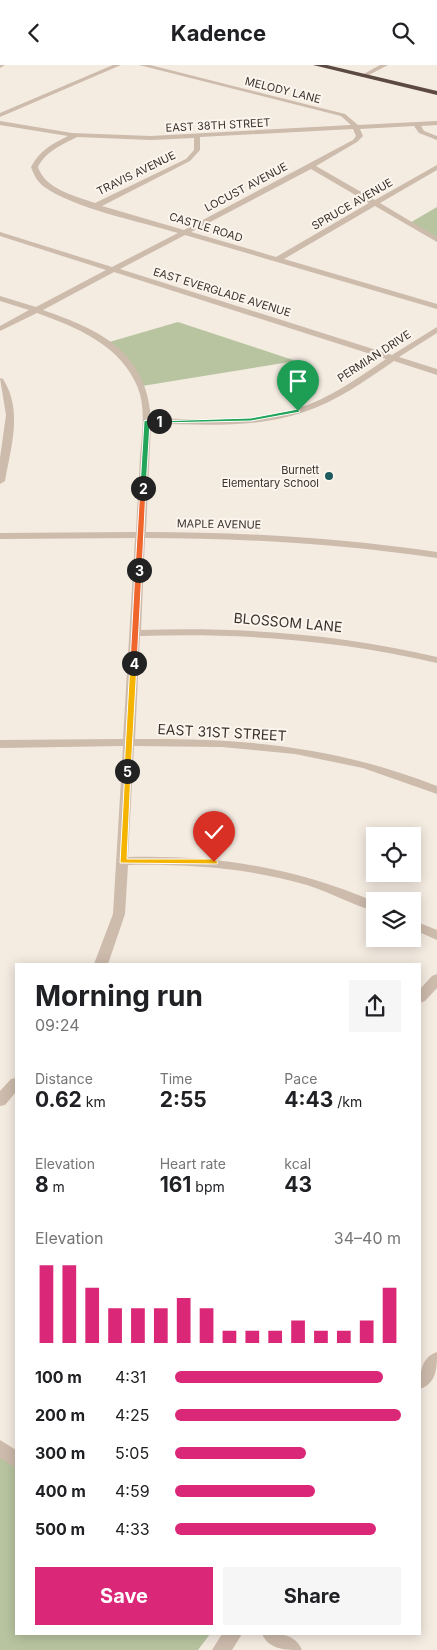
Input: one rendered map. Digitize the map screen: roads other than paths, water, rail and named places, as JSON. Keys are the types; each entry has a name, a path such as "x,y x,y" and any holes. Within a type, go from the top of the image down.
{"highway":[{"path":"317,65 437,93"}],"street":[{"path":"0,115 118,65"},
{"name":"MELODY LANE","path":"142,65 336,113 348,118 356,127"},
{"path":"363,76 385,65"},
{"name":"EAST 38TH STREET","path":"0,123 76,135 134,138 437,123"},
{"path":"416,124 421,132 437,138"},
{"name":"LOCUST AVENUE","path":"0,329 355,141 360,136 356,127"},
{"name":"CASTLE ROAD","path":"76,135 42,153 35,163 34,171 41,182 52,190 96,206 437,307"},
{"name":"TRAVIS AVENUE","path":"96,206 188,160 197,150 197,136"},
{"path":"311,165 437,240"},
{"name":"SPRUCE AVENUE","path":"277,260 437,167"},
{"name":"EAST EVERGLADE AVENUE","path":"0,234 437,372"},
{"path":"0,298 36,310 90,333 124,358 142,386 147,421 123,861 119,913 101,963"},
{"name":"PERMIAN DRIVE","path":"147,421 251,420 298,411 335,396 437,330"},
{"path":"0,381 6,389 11,404 0,481"},
{"name":"MAPLE AVENUE","path":"0,536 288,538 374,545 437,555"},
{"name":"BLOSSOM LANE","path":"135,633 217,632 308,636 381,647 437,660"},
{"name":"EAST 31ST STREET","path":"0,744 247,746 296,751 356,763 437,790"},
{"path":"123,861 181,860 271,870 327,887 366,903"},
{"path":"421,928 437,935"},
{"path":"421,997 437,979"},
{"path":"0,1101 15,1084"},
{"path":"421,1381 437,1359"},
{"path":"221,1650 233,1635"},
{"path":"271,1635 293,1650"}],"place":[{"name":"Burnett Elementary School","path":"329,476"}]}
